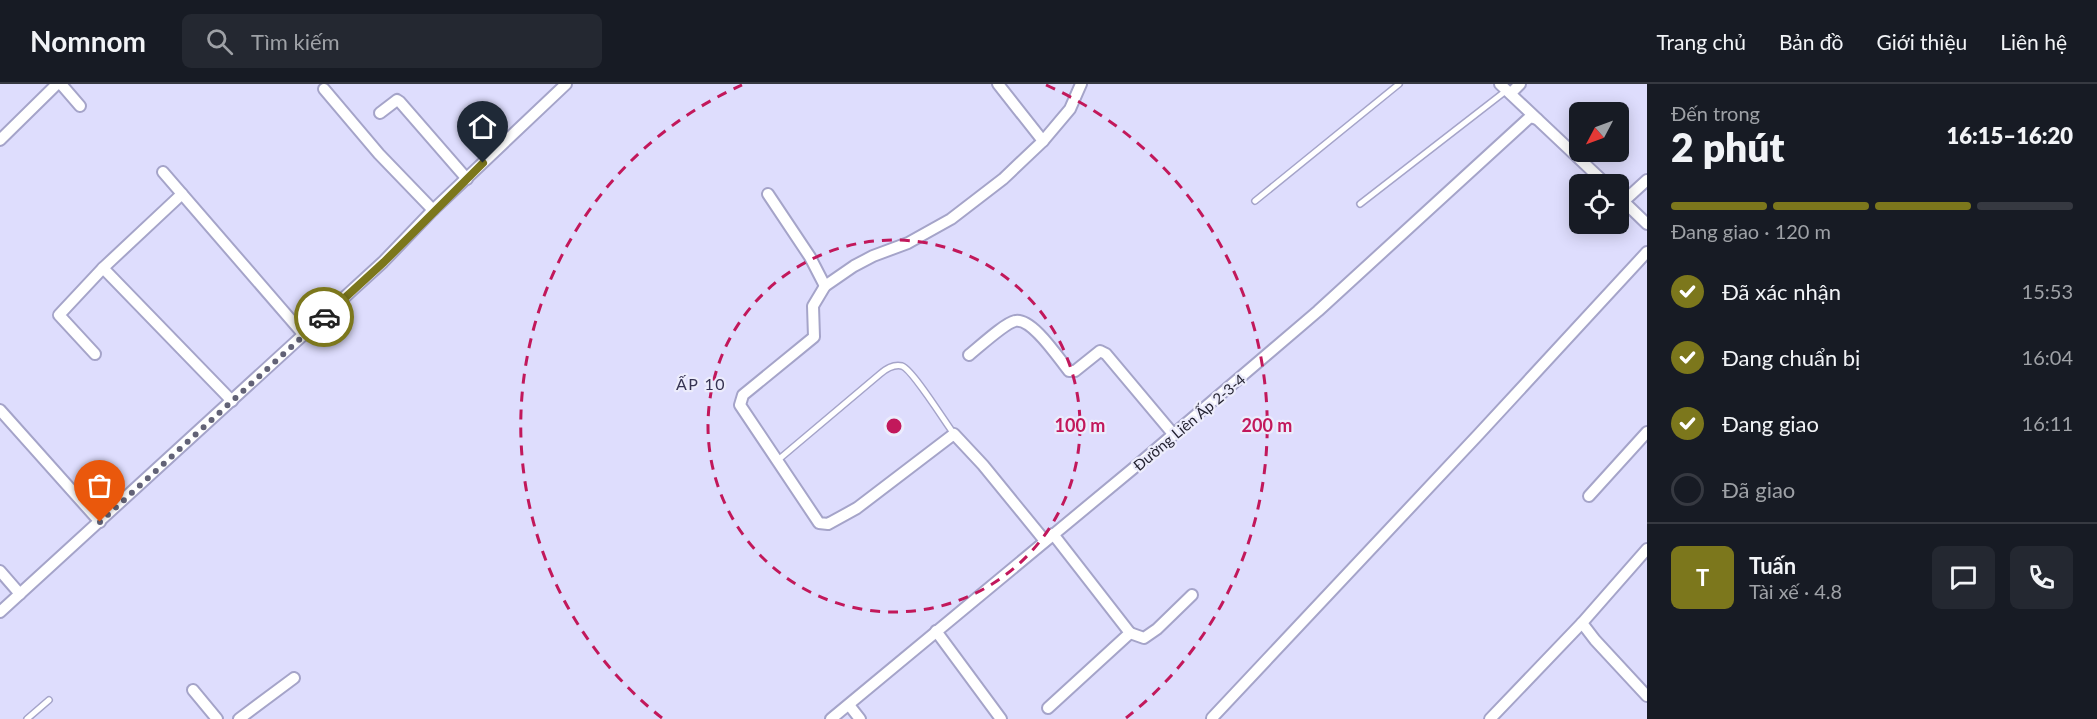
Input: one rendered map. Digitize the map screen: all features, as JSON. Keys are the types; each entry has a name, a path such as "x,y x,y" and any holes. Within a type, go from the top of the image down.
{"street":[{"path":"0,140 59,84 80,106"},
{"path":"0,612 384,262 433,210 566,84"},
{"path":"998,84 1043,141"},
{"path":"1081,84 1070,109 1043,141 1003,179 951,219 908,243 854,266 825,286 813,306 814,337 743,395 740,405 819,523 828,524 857,508 954,434 1049,538 1130,633 1144,639 1192,595"},
{"path":"1520,84 1506,89 1595,174"},
{"path":"324,89 379,154 433,210"},
{"path":"380,113 393,101 400,102 466,178"},
{"name":"Đường Liên Ấp 2-3-4","path":"831,719 1174,435 1320,309 1530,117 1537,119"},
{"path":"163,172 304,335"},
{"path":"1629,193 1647,180"},
{"path":"95,354 59,315 102,268 182,194"},
{"path":"768,194 810,257 825,286"},
{"path":"1629,207 1647,224"},
{"path":"1212,718 1493,420 1647,252"},
{"path":"102,268 232,401"},
{"path":"969,355 1013,321 1022,320 1034,328 1069,371 1075,371 1100,351 1106,354 1174,435"},
{"path":"1,413 100,522"},
{"path":"1589,496 1647,432"},
{"path":"1490,719 1582,623 1647,549"},
{"path":"0,572 20,594"},
{"path":"1582,623 1647,696"},
{"path":"936,631 1001,719"},
{"path":"1048,708 1130,633"},
{"path":"239,719 294,678"},
{"path":"193,690 217,719"},
{"path":"849,705 860,719"}],"lane":[{"path":"1255,201 1399,84"},
{"path":"1360,204 1506,89"},
{"path":"778,460 880,374 895,366 904,367 918,381 954,434"},
{"path":"27,719 49,700"}],"way so far":[{"path":"100,522 324,317"}],"district":[{"name":"ẤP 10","path":"701,383"}],"route":[{"path":"324,317 384,262 433,210 483,163"}]}
